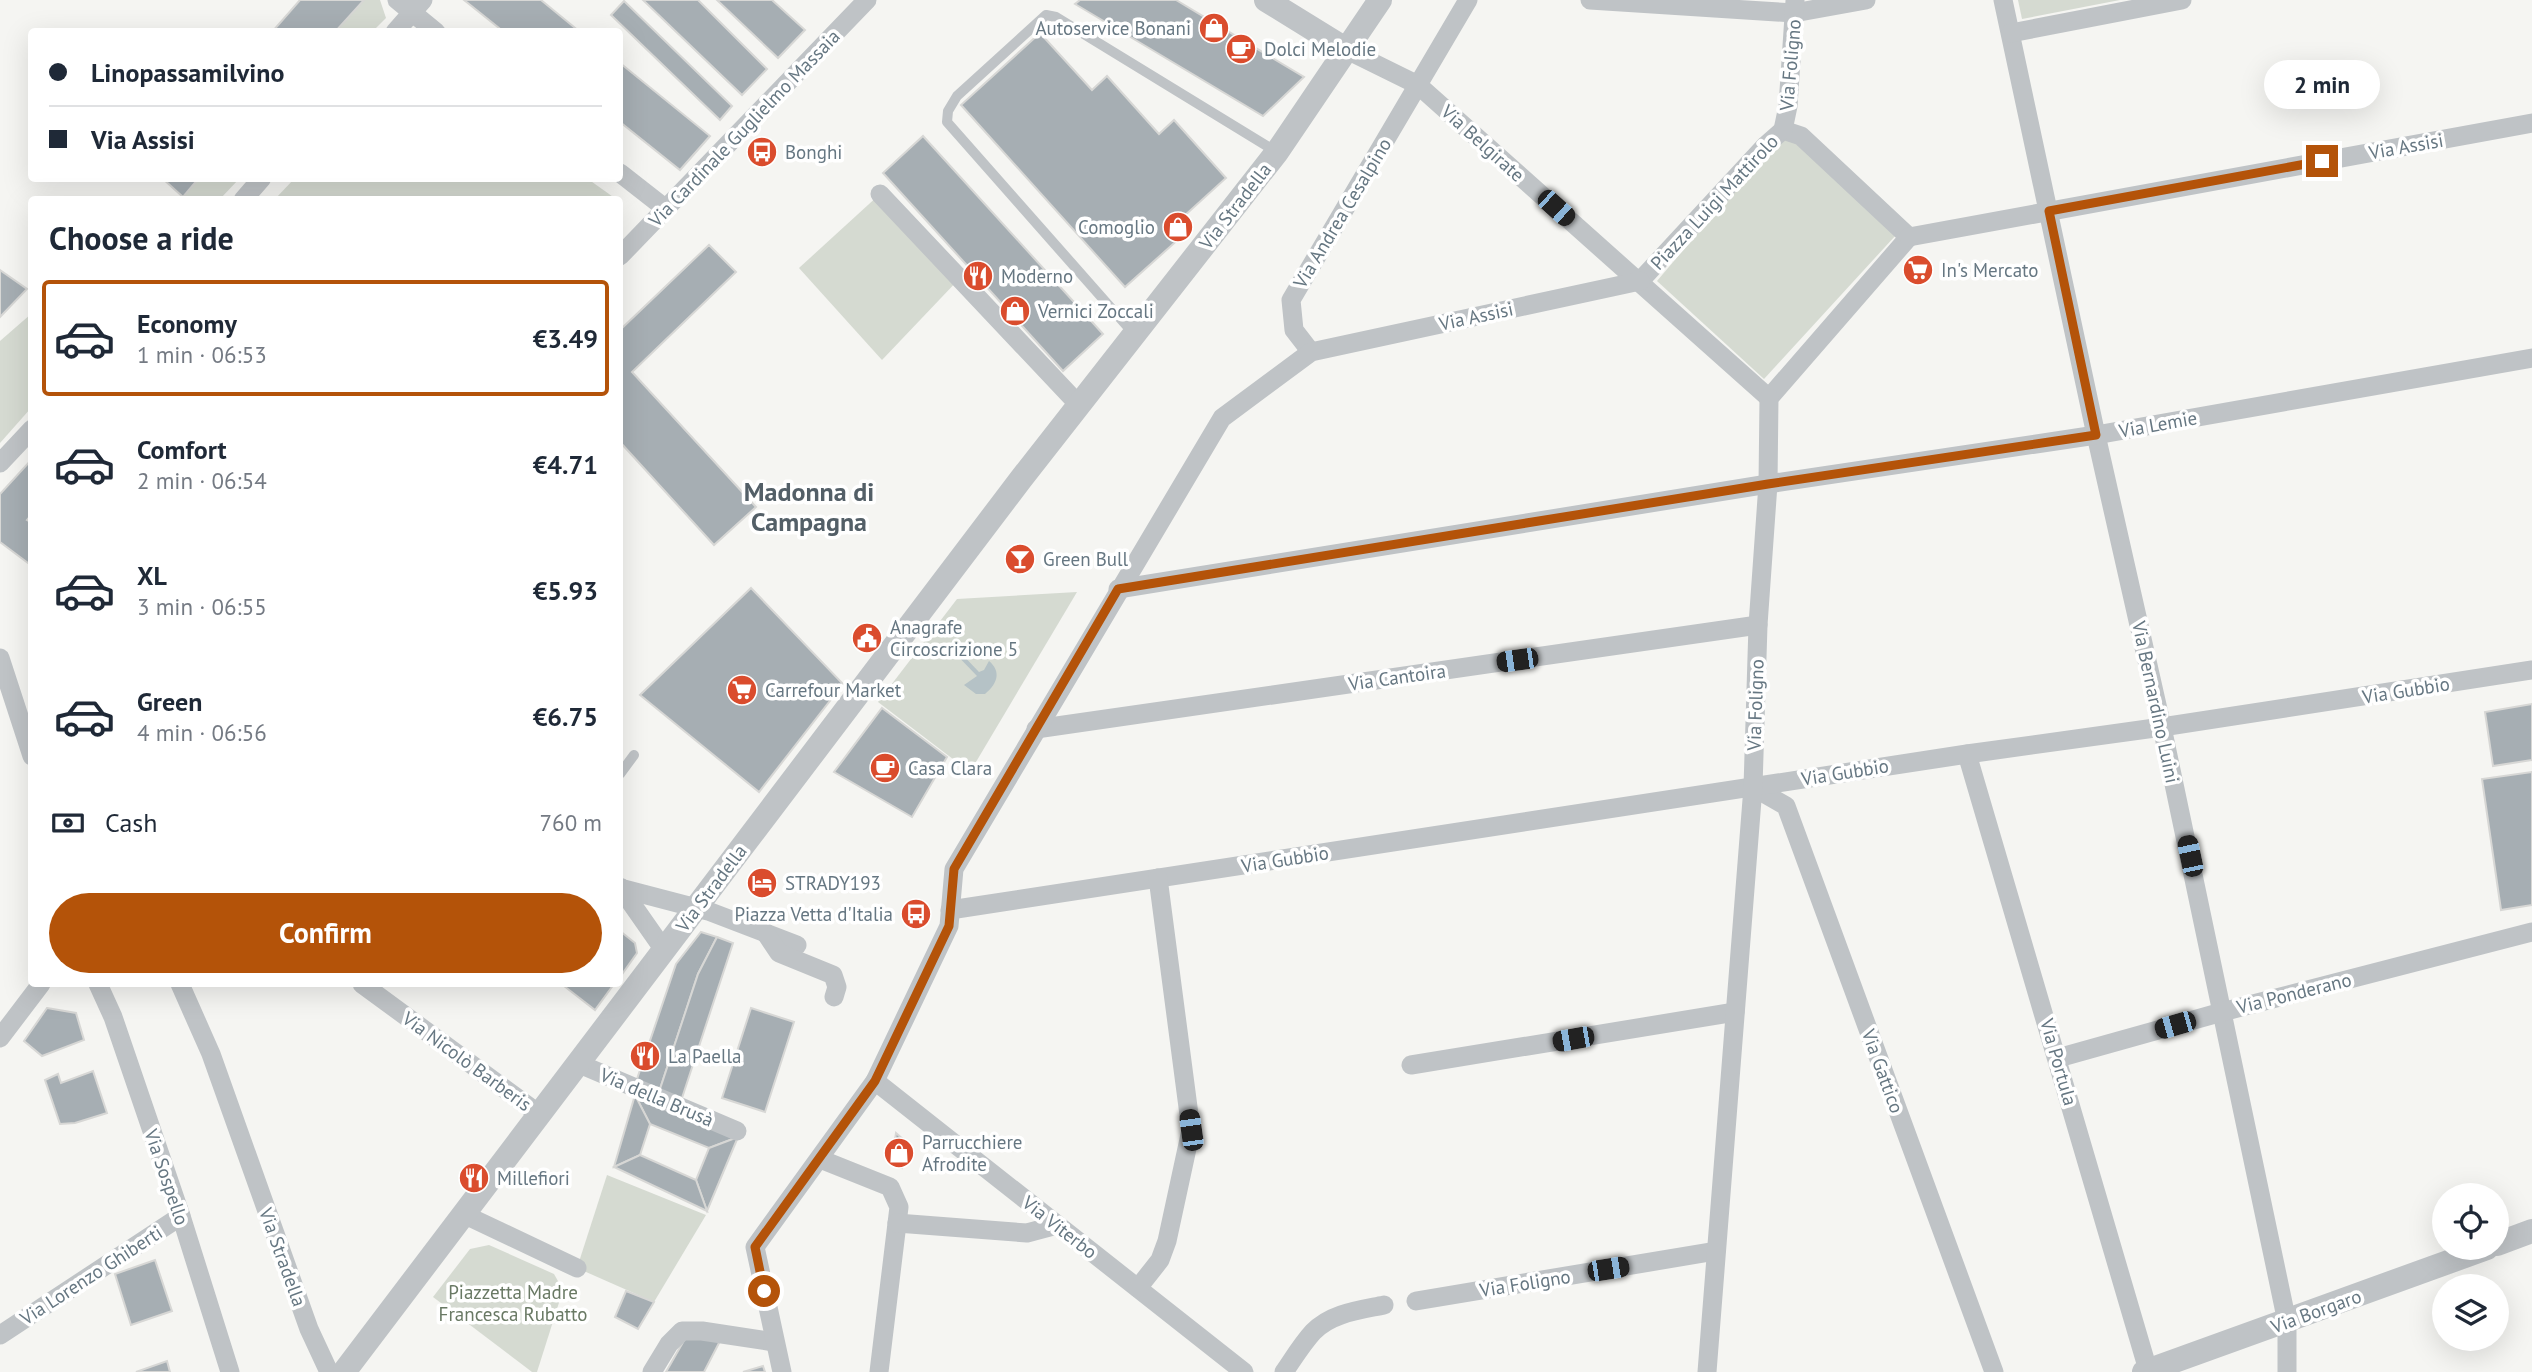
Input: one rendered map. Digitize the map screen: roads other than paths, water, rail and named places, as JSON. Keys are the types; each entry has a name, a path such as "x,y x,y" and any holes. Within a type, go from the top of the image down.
{"street":[{"name":"Via Cardinale Guglielmo Massaia","path":"623,253 867,0"},
{"path":"1266,0 1347,50"},
{"name":"Via Stradella","path":"344,1372 1079,405 1277,152 1380,0"},
{"name":"Via Andrea Cesalpino","path":"1311,352 1294,330 1291,300 1468,0"},
{"path":"1590,0 1795,7 1866,0"},
{"name":"Via Bernardino Luini","path":"2003,0 2162,727 2287,1322 2287,1372"},
{"path":"2011,33 2182,0"},
{"path":"397,28 411,4 432,28"},
{"name":"Via Foligno","path":"1783,130 1788,106 1795,7"},
{"name":"Via Belgirate","path":"1347,50 1418,85 1640,281"},
{"name":"Via Assisi","path":"1909,237 2532,123"},
{"name":"Piazza Luigi Mattirolo","path":"1769,398 1640,281 1783,130 1801,136 1909,237"},
{"path":"623,175 666,209"},
{"path":"246,196 259,182"},
{"path":"880,194 1079,405"},
{"path":"1769,398 1909,237"},
{"name":"Via Assisi","path":"1311,352 1640,281"},
{"path":"782,1372 755,1247 875,1081 949,926 954,869 1222,418 1311,352"},
{"name":"Via Lemie","path":"1118,589 1768,484 2096,435 2532,358"},
{"name":"Via Foligno","path":"1707,1372 1753,787 1758,625 1768,484 1769,398"},
{"path":"0,463 28,433"},
{"name":"Via Cantoira","path":"1036,729 1758,625"},
{"path":"0,658 28,744"},
{"name":"Via Gubbio","path":"950,910 2532,670"},
{"name":"Via Portula","path":"1967,754 2058,1058 2146,1371"},
{"name":"Via Gattico","path":"1753,787 1786,806 1994,1372"},
{"path":"1138,1288 1160,1260 1167,1241 1191,1130 1158,878"},
{"path":"623,889 696,908 797,945"},
{"path":"623,892 664,950"},
{"path":"765,932 779,953 833,975 837,987 834,997"},
{"name":"Via Ponderano","path":"2058,1058 2222,1012 2532,932"},
{"path":"0,1038 39,987"},
{"name":"Via Sospello","path":"99,987 113,1017 181,1216 230,1372"},
{"name":"Via Stradella","path":"181,987 211,1054 309,1329 329,1372"},
{"name":"Via Nicolò Barberis","path":"366,987 538,1114"},
{"path":"1411,1065 1735,1012"},
{"name":"Via della Brusà","path":"577,1063 737,1131"},
{"name":"Via Viterbo","path":"875,1081 1244,1372"},
{"path":"820,1159 890,1187 899,1207 879,1372"},
{"path":"463,1214 577,1268"},
{"name":"Via Lorenzo Ghiberti","path":"0,1335 181,1216"},
{"path":"898,1223 1027,1233 1057,1225"},
{"path":"2509,1240 2532,1231"},
{"name":"Via Foligno","path":"1416,1301 1716,1251"},
{"name":"Via Borgaro","path":"2146,1371 2455,1260"},
{"path":"1284,1372 1313,1331 1324,1322 1343,1314 1384,1305"},
{"path":"652,1372 669,1344 682,1331 702,1331 774,1342"}],"lane":[{"path":"1134,334 947,122 948,111 957,96 1046,15 1056,17 1277,152"},
{"path":"623,770 634,755"}],"place":[{"name":"Autoservice Bonani","path":"1214,28"},
{"name":"Dolci Melodie","path":"1241,49"},
{"name":"Bonghi","path":"762,152"},
{"name":"Comoglio","path":"1178,227"},
{"name":"In's Mercato","path":"1918,270"},
{"name":"Moderno","path":"978,276"},
{"name":"Vernici Zoccali","path":"1015,311"},
{"name":"Green Bull","path":"1020,559"},
{"name":"Anagrafe Circoscrizione 5","path":"867,638"},
{"name":"Carrefour Market","path":"742,690"},
{"name":"Casa Clara","path":"885,768"},
{"name":"STRADY193","path":"762,883"},
{"name":"Piazza Vetta d'Italia","path":"916,914"},
{"name":"La Paella","path":"645,1056"},
{"name":"Parrucchiere Afrodite","path":"899,1153"},
{"name":"Millefiori","path":"474,1178"}],"district":[{"name":"Madonna di Campagna","path":"809,506"}],"park label":[{"name":"Piazzetta Madre Francesca Rubatto","path":"513,1303"}]}
